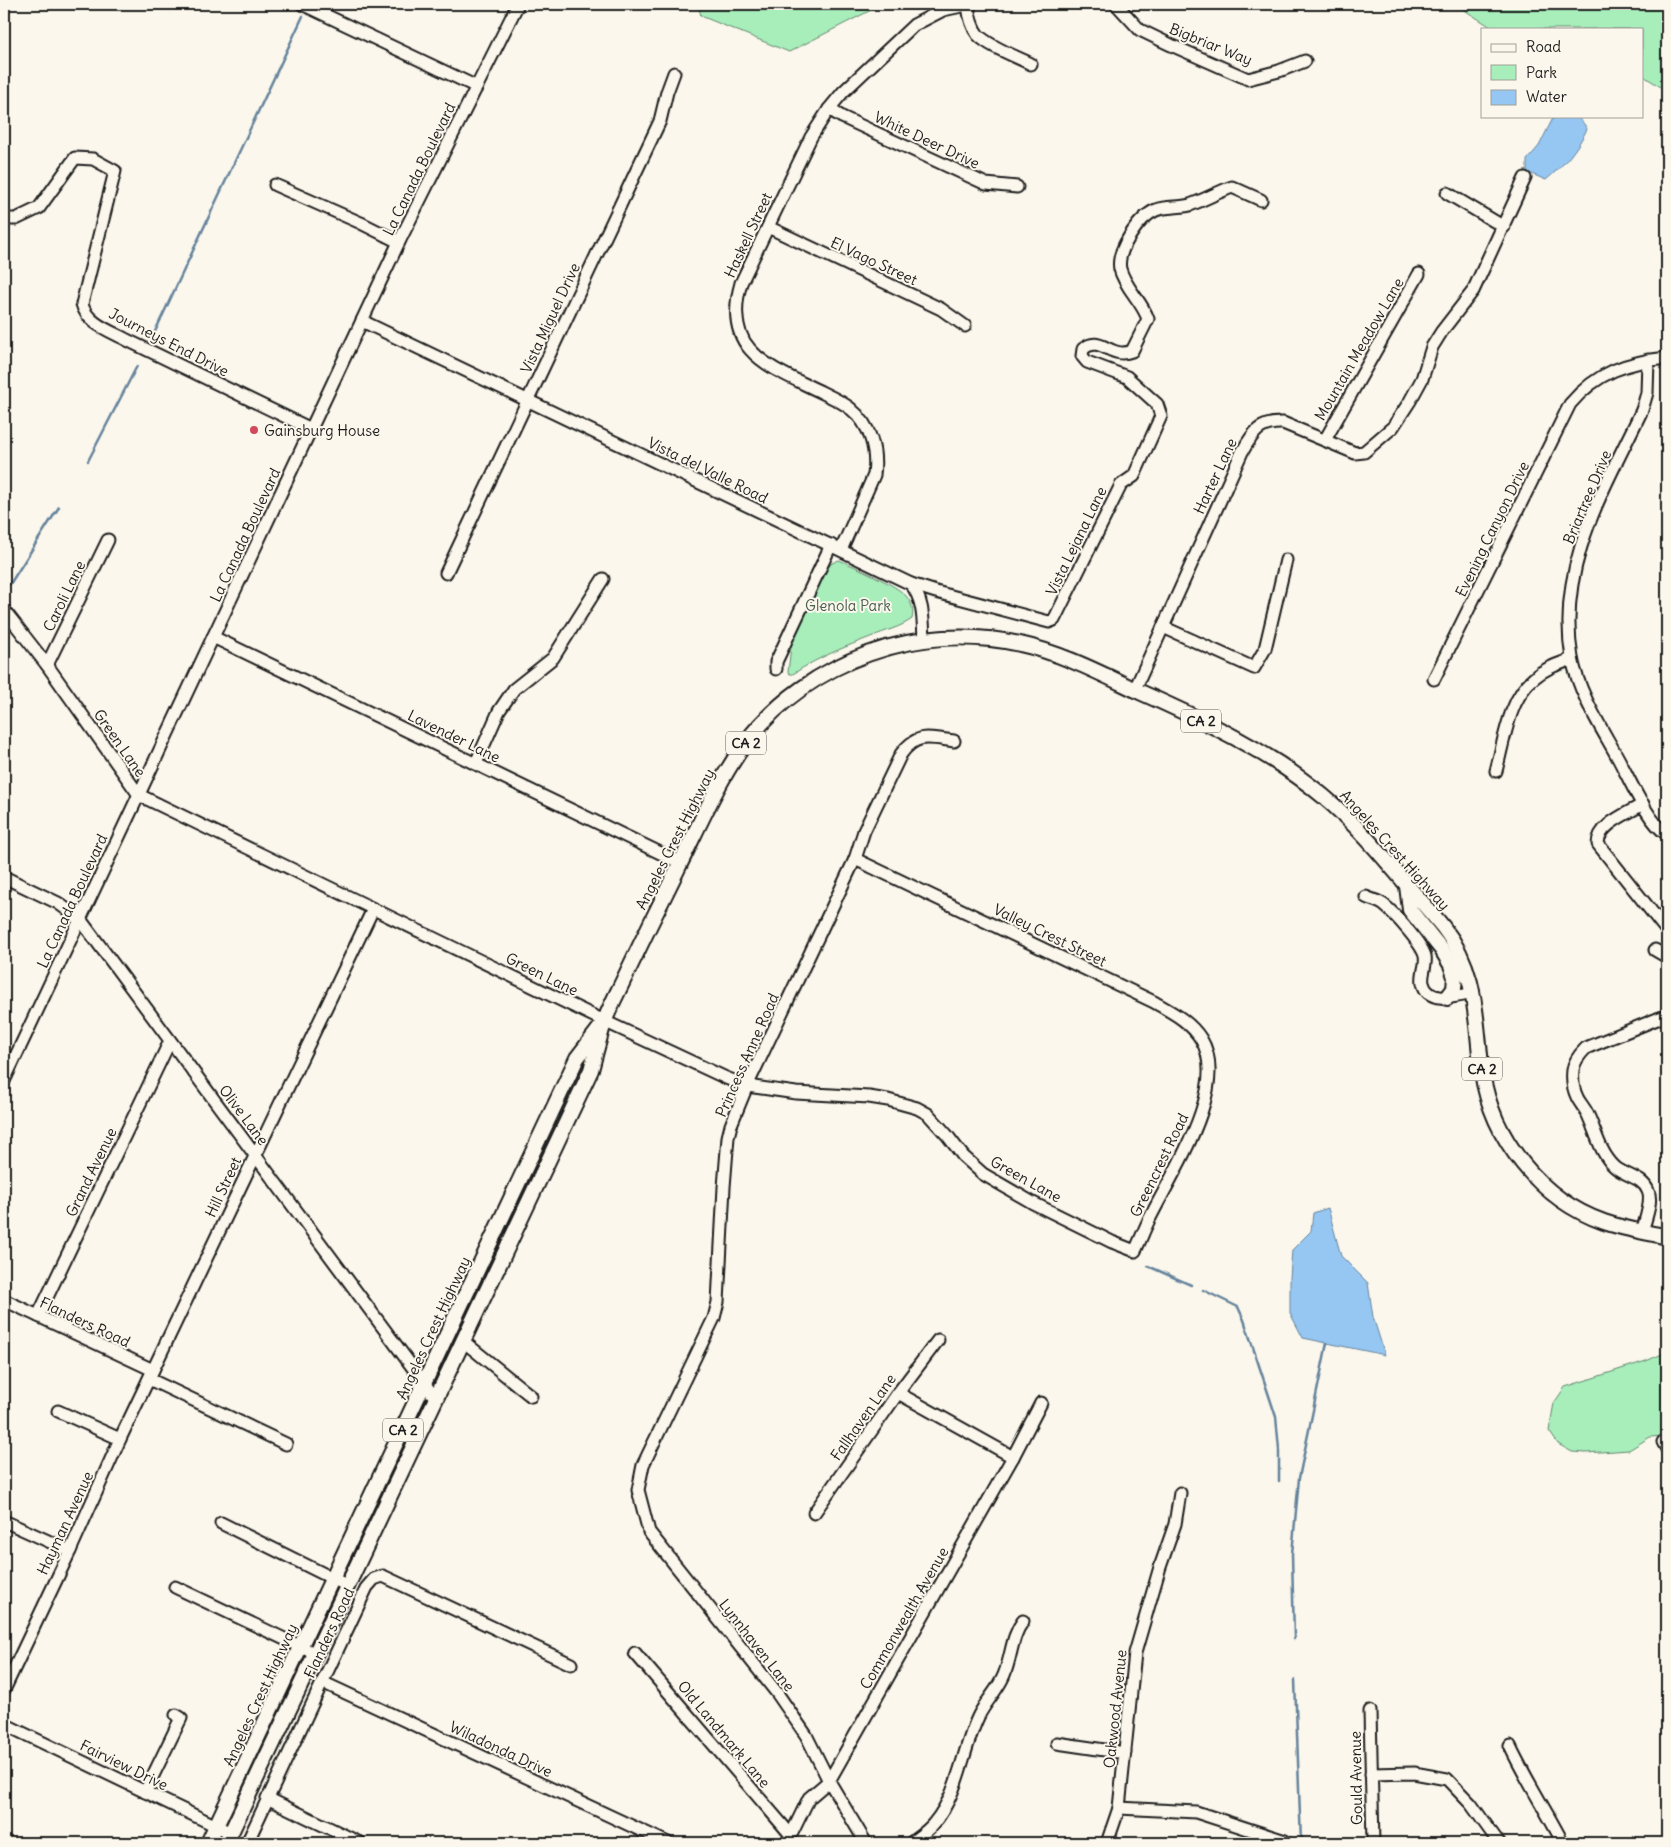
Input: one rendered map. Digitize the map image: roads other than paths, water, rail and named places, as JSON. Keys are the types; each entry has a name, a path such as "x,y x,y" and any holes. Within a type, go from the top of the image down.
{"main road":[{"name":"Angeles Crest Highway","path":"208,1843 577,1058 604,1021 722,778 748,740 789,697 820,676 852,659 887,647 924,640 977,638 1023,644 1059,656 1136,689 1265,756 1315,789 1338,809 1376,850 1444,928 1459,950 1468,970 1473,993 1485,1087 1498,1125 1512,1149 1532,1174 1568,1204 1604,1222 1667,1237"},
{"path":"1407,886 1410,910 1442,950 1456,977 1454,989 1447,998"},
{"name":"Angeles Crest Highway","path":"229,1838 591,1070 604,1021"}],"street":[{"path":"302,4 477,87"},
{"name":"La Canada Boulevard","path":"4,1078 399,242 518,4"},
{"path":"969,4 971,22 978,35 991,44 1031,64"},
{"name":"Haskell Street","path":"776,669 776,662 836,547 862,504 874,475 876,463 874,445 865,426 852,409 767,364 759,359 743,341 737,327 736,298 741,283 811,137 829,108 842,92 914,25 943,10 969,4"},
{"name":"Bigbriar Way","path":"1116,4 1140,30 1171,46 1248,79 1279,71 1305,60"},
{"name":"Vista Miguel Drive","path":"446,573 660,121 666,92 674,73"},
{"name":"White Deer Drive","path":"829,108 842,117 986,184 1017,187"},
{"name":"Journeys End Drive","path":"4,219 16,219 39,208 75,158 93,159 115,171 82,304 89,317 118,335 311,429"},
{"name":"Harter Lane","path":"1136,689 1250,438 1261,426 1271,423 1283,423 1355,453 1364,452 1393,427 1422,379 1432,347 1473,291 1526,178"},
{"path":"276,185 399,242"},
{"name":"Vista Lejana Lane","path":"1049,622 1054,620 1121,486 1134,476 1161,416 1157,404 1127,377 1087,362 1082,356 1083,349 1089,345 1098,344 1115,353 1125,354 1132,351 1148,319 1125,282 1119,268 1121,254 1134,229 1155,210 1189,206 1232,187 1262,200"},
{"path":"1447,193 1504,227"},
{"name":"El Vago Street","path":"768,227 941,309 965,326"},
{"name":"Mountain Meadow Lane","path":"1325,440 1419,274"},
{"name":"Vista del Valle Road","path":"362,321 911,584 1049,622"},
{"name":"Evening Canyon Drive","path":"1434,679 1570,404 1579,394 1610,370 1648,360 1667,358"},
{"name":"Briartree Drive","path":"1648,360 1647,392 1642,410 1584,535 1574,571 1569,602 1572,659 1585,695 1643,804 1660,829 1667,834"},
{"name":"Caroli Lane","path":"47,665 108,540"},
{"path":"1163,627 1254,668 1265,650 1286,560"},
{"path":"476,763 499,711 514,689 553,658 603,579"},
{"path":"911,584 918,593 922,606 924,640"},
{"name":"Green Lane","path":"4,610 47,665 138,795 604,1021 726,1078 747,1086 796,1093 870,1097 917,1108 928,1114 963,1156 983,1174 1033,1203 1112,1242 1135,1251"},
{"name":"Lavender Lane","path":"213,637 681,863"},
{"path":"1496,771 1514,704 1522,691 1534,678 1548,668 1572,659"},
{"name":"Princess Anne Road","path":"642,1465 708,1331 718,1302 728,1137 747,1086 855,859 864,831 901,754 909,743 919,739 930,738 954,741"},
{"path":"1643,804 1605,827 1598,836 1598,844 1667,931"},
{"name":"Valley Crest Street","path":"855,859 1176,1014 1191,1026 1202,1040 1210,1062"},
{"name":"Olive Lane","path":"4,877 58,903 80,919 436,1399"},
{"path":"1366,898 1386,907 1419,944 1424,955 1423,983 1432,995 1447,998 1473,993"},
{"name":"Hill Street","path":"151,1374 372,909"},
{"path":"1655,950 1667,957"},
{"path":"1642,1232 1650,1197 1648,1190 1639,1180 1615,1167 1607,1158 1586,1111 1577,1097 1573,1083 1573,1069 1577,1058 1586,1048 1667,1015"},
{"name":"Grand Avenue","path":"38,1316 170,1041"},
{"name":"Greencrest Road","path":"1135,1251 1149,1219 1181,1161 1202,1111 1208,1094 1210,1062"},
{"name":"Flanders Road","path":"4,1300 286,1444"},
{"name":"Fallhaven Lane","path":"814,1513 898,1393 938,1340"},
{"path":"463,1341 531,1396"},
{"name":"Hayman Avenue","path":"4,1690 151,1374"},
{"path":"898,1393 1013,1457"},
{"name":"Commonwealth Avenue","path":"789,1839 809,1798 829,1781 1013,1457 1041,1403"},
{"path":"58,1411 120,1439"},
{"name":"Lynnhaven Lane","path":"642,1465 638,1490 649,1532 777,1693 806,1736 829,1781 866,1843"},
{"name":"Oakwood Avenue","path":"1107,1843 1119,1808 1135,1652 1175,1524 1180,1493"},
{"path":"4,1521 70,1551"},
{"path":"221,1523 348,1586"},
{"name":"Flanders Road","path":"247,1843 367,1587 374,1579 383,1576 570,1664"},
{"path":"174,1587 316,1654"},
{"path":"911,1843 934,1824 948,1802 979,1715 1005,1674 1011,1645 1017,1629 1023,1621"},
{"name":"Old Landmark Lane","path":"635,1653 789,1839"},
{"name":"Wiladonda Drive","path":"322,1682 668,1843"},
{"name":"Gould Avenue","path":"1370,1711 1373,1843"},
{"path":"145,1792 181,1718 176,1715"},
{"name":"Fairview Drive","path":"4,1724 216,1826 229,1838"},
{"path":"1057,1743 1125,1753"},
{"path":"1510,1746 1524,1776 1563,1843"},
{"path":"1371,1774 1414,1774 1447,1779 1471,1804 1499,1843"},
{"path":"267,1798 360,1843"},
{"path":"1119,1808 1196,1812 1285,1841"}],"water":[{"path":"1553,118 1578,118 1587,129 1570,157 1546,180 1527,172 1527,160 1539,146"},
{"path":"1328,1208 1341,1256 1368,1283 1373,1317 1385,1355 1303,1338 1290,1313 1292,1250 1311,1231 1313,1213"}],"waterway":[{"path":"152,338 303,16"},
{"path":"88,461 137,366"},
{"path":"10,584 59,507"},
{"path":"1148,1266 1191,1285"},
{"path":"1203,1290 1238,1307 1244,1320 1276,1417 1279,1481"},
{"path":"1294,1639 1292,1554 1299,1478 1327,1343"},
{"path":"1295,1680 1301,1843"}],"place":[{"name":"Gainsburg House","path":"254,430"}],"park label":[{"name":"Glenola Park","path":"848,605"}]}
